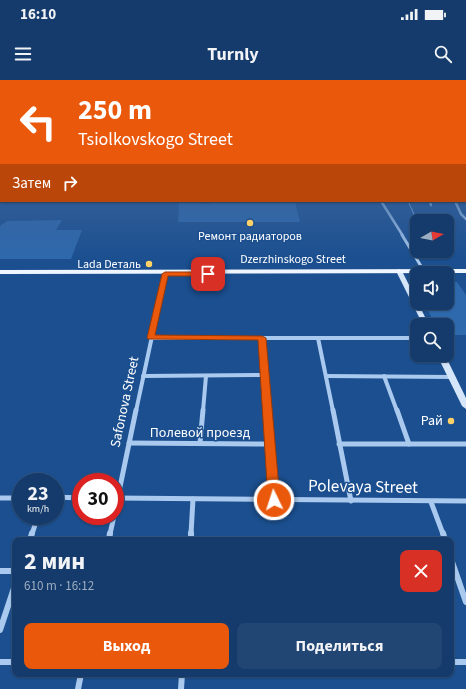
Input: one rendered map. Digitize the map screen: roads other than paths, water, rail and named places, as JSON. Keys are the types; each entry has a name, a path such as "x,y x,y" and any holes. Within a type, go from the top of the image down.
{"main road":[{"name":"Dzerzhinskogo Street","path":"0,273 400,273"},
{"name":"Dzerzhinskogo Street","path":"0,273 410,273"},
{"name":"Dzerzhinskogo Street","path":"454,273 466,273"},
{"name":"Dzerzhinskogo Street","path":"454,274 466,273"}],"street":[{"path":"382,202 417,266"},
{"path":"456,202 461,214 466,219"},
{"path":"400,273 422,318"},
{"name":"Safonova Street","path":"122,473 165,274"},
{"path":"151,338 410,338"},
{"path":"262,338 274,500"},
{"path":"318,338 350,501"},
{"path":"444,362 466,406"},
{"path":"143,376 265,375"},
{"path":"200,443 206,376"},
{"path":"326,376 452,377"},
{"path":"384,376 409,444"},
{"name":"Полевой проезд","path":"129,443 270,444"},
{"path":"339,444 466,444"},
{"path":"0,498 12,498"},
{"name":"Polevaya Street","path":"124,498 466,502"},
{"path":"190,537 193,499"},
{"path":"431,502 444,537"},
{"path":"31,537 35,525"},
{"path":"110,537 112,525"},
{"path":"0,571 12,571"},
{"path":"454,574 466,602"},
{"path":"0,630 12,594"},
{"path":"0,662 12,662"},
{"path":"454,662 466,662"},
{"path":"78,689 80,677"},
{"path":"180,689 182,677"}],"waterway":[{"path":"409,202 414,214"}],"place":[{"name":"Ремонт радиаторов","path":"250,223"},
{"name":"Lada Dеталь","path":"149,264"},
{"name":"Рай","path":"451,421"}]}
